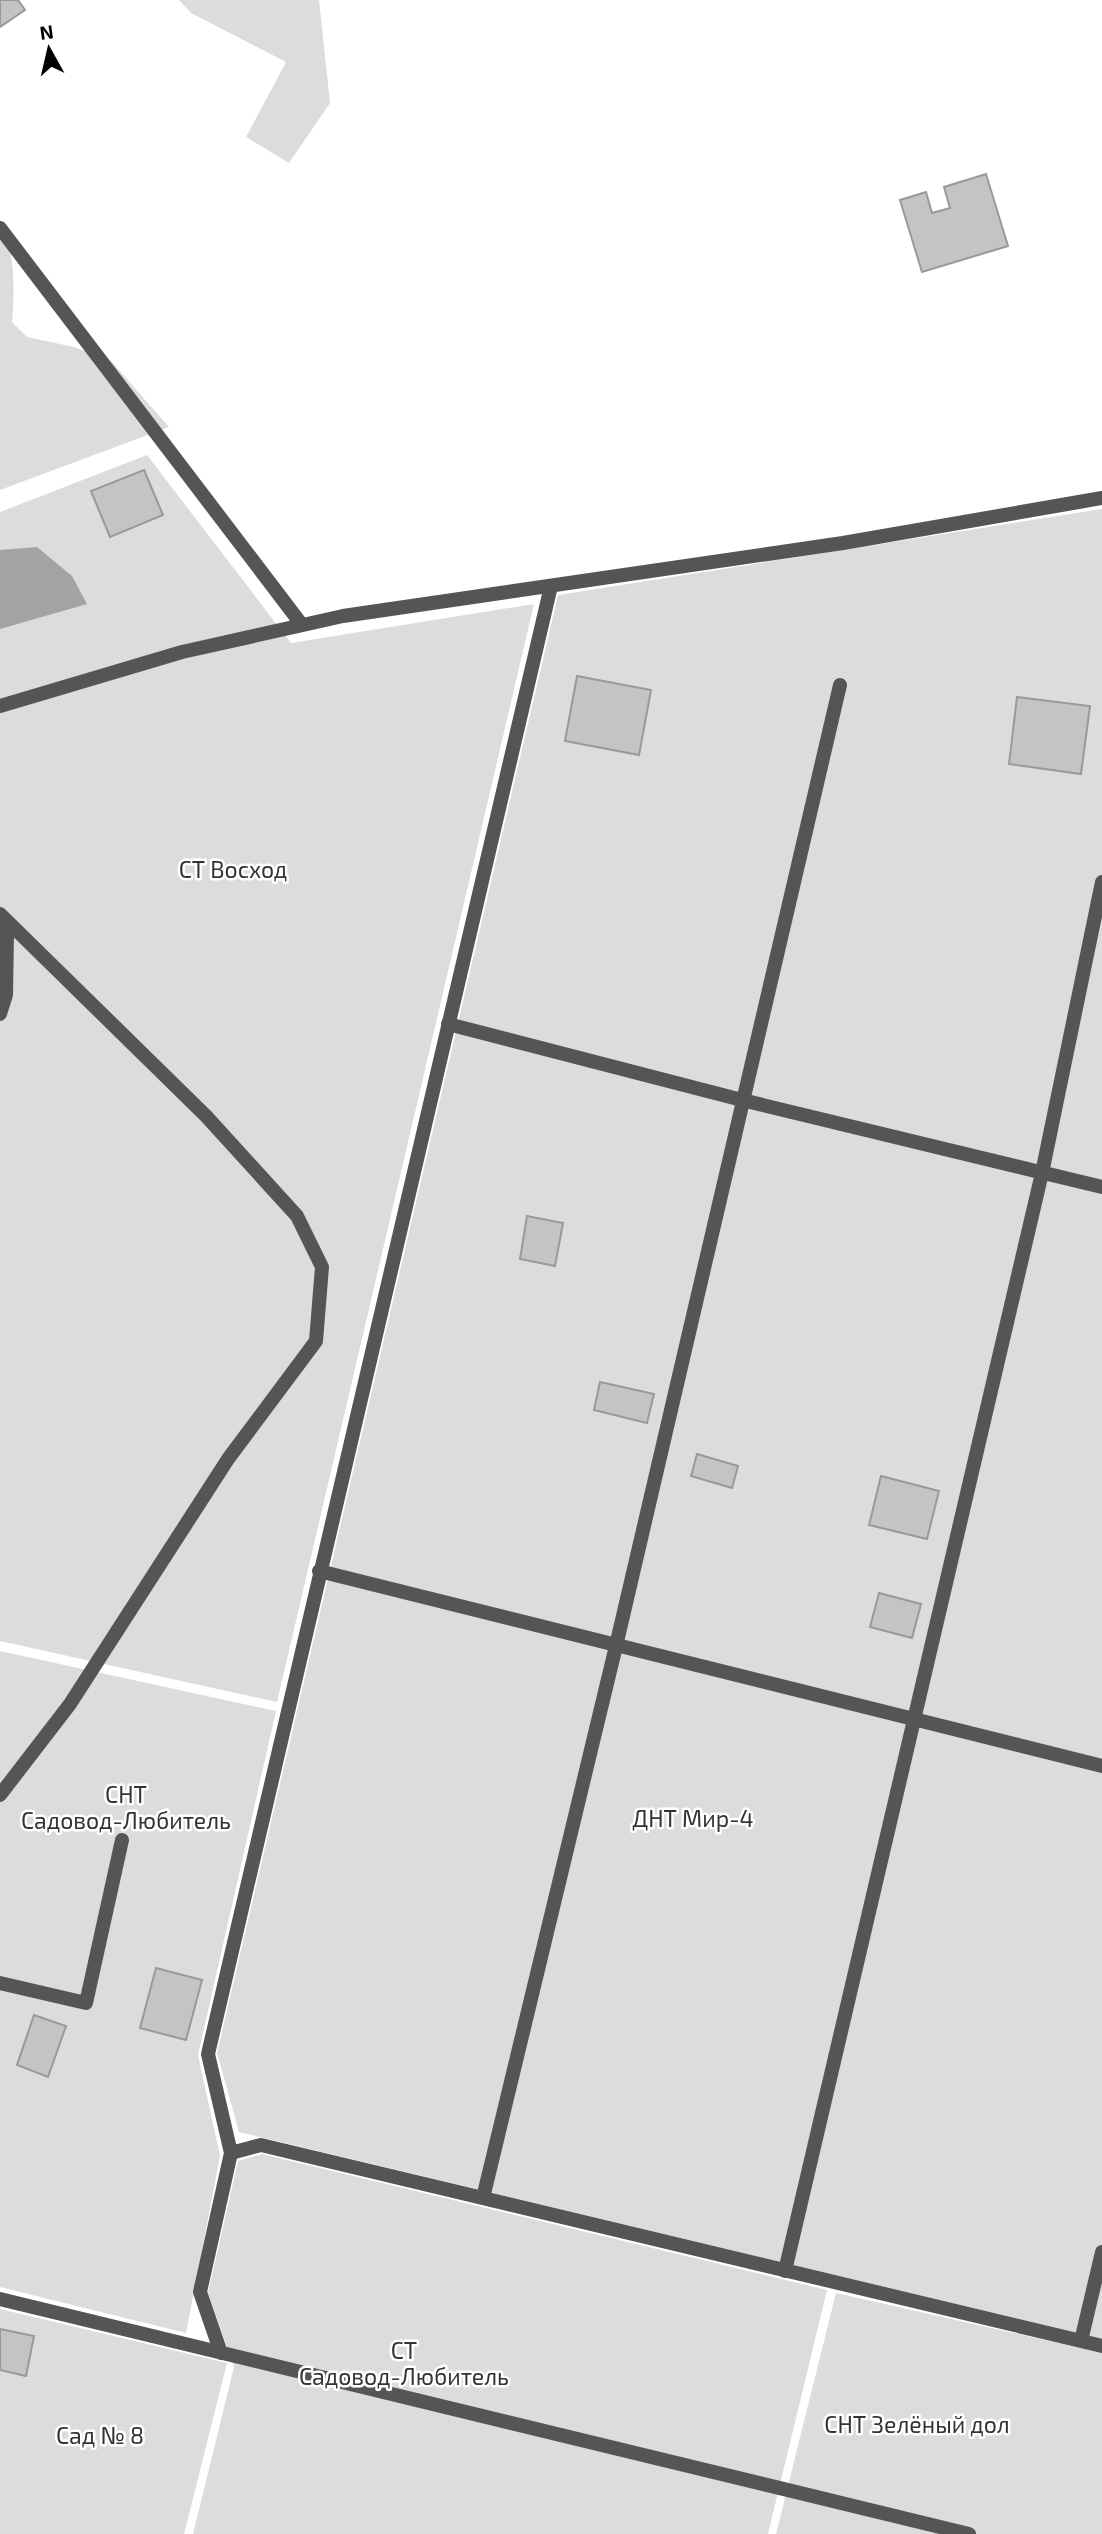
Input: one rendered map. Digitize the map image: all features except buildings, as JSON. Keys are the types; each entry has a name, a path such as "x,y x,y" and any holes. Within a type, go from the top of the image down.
{"street":[{"path":"0,228 302,625"},
{"path":"0,706 182,652 344,616 843,543 1102,498"},
{"path":"221,2353 200,2292 231,2153 208,2054 551,586"},
{"path":"483,2198 616,1646 840,685"},
{"path":"785,2271 1042,1173 1102,883"},
{"path":"0,914 206,1115 297,1216 322,1267 317,1341 228,1459 70,1704 0,1795"},
{"path":"0,923 7,934 6,995 0,1014"},
{"path":"448,1024 742,1100 1102,1187"},
{"path":"319,1572 1102,1766"},
{"path":"0,1983 86,2003 122,1839"},
{"path":"231,2153 261,2145 1102,2346"},
{"path":"1081,2342 1102,2252"},
{"path":"0,2299 968,2534"}],"green space":[{"path":"179,0 319,0 330,103 289,163 246,137 286,62 191,13"},
{"path":"0,220 9,245 13,270 12,322 27,337 74,347 111,361 169,427 0,490"},
{"name":"СТ Восход","path":"147,455 291,643 534,604 277,1702 0,1641 0,512"},
{"name":"ДНТ Мир-4","path":"1102,509 1102,2339 239,2132 217,2053 558,595"},
{"name":"СНТ Садовод-Любитель","path":"0,1651 276,1711 198,2055 220,2156 186,2333 0,2287"},
{"name":"СТ Садовод-Любитель","path":"262,2154 827,2290 768,2534 193,2534 234,2367 208,2293 238,2161"},
{"name":"СНТ Зелёный дол","path":"836,2293 1102,2353 1102,2534 776,2534"},
{"name":"Сад № 8","path":"0,2309 227,2363 184,2534 0,2534"}],"shaded area":[{"path":"37,547 72,576 87,604 0,629 0,550"}]}
